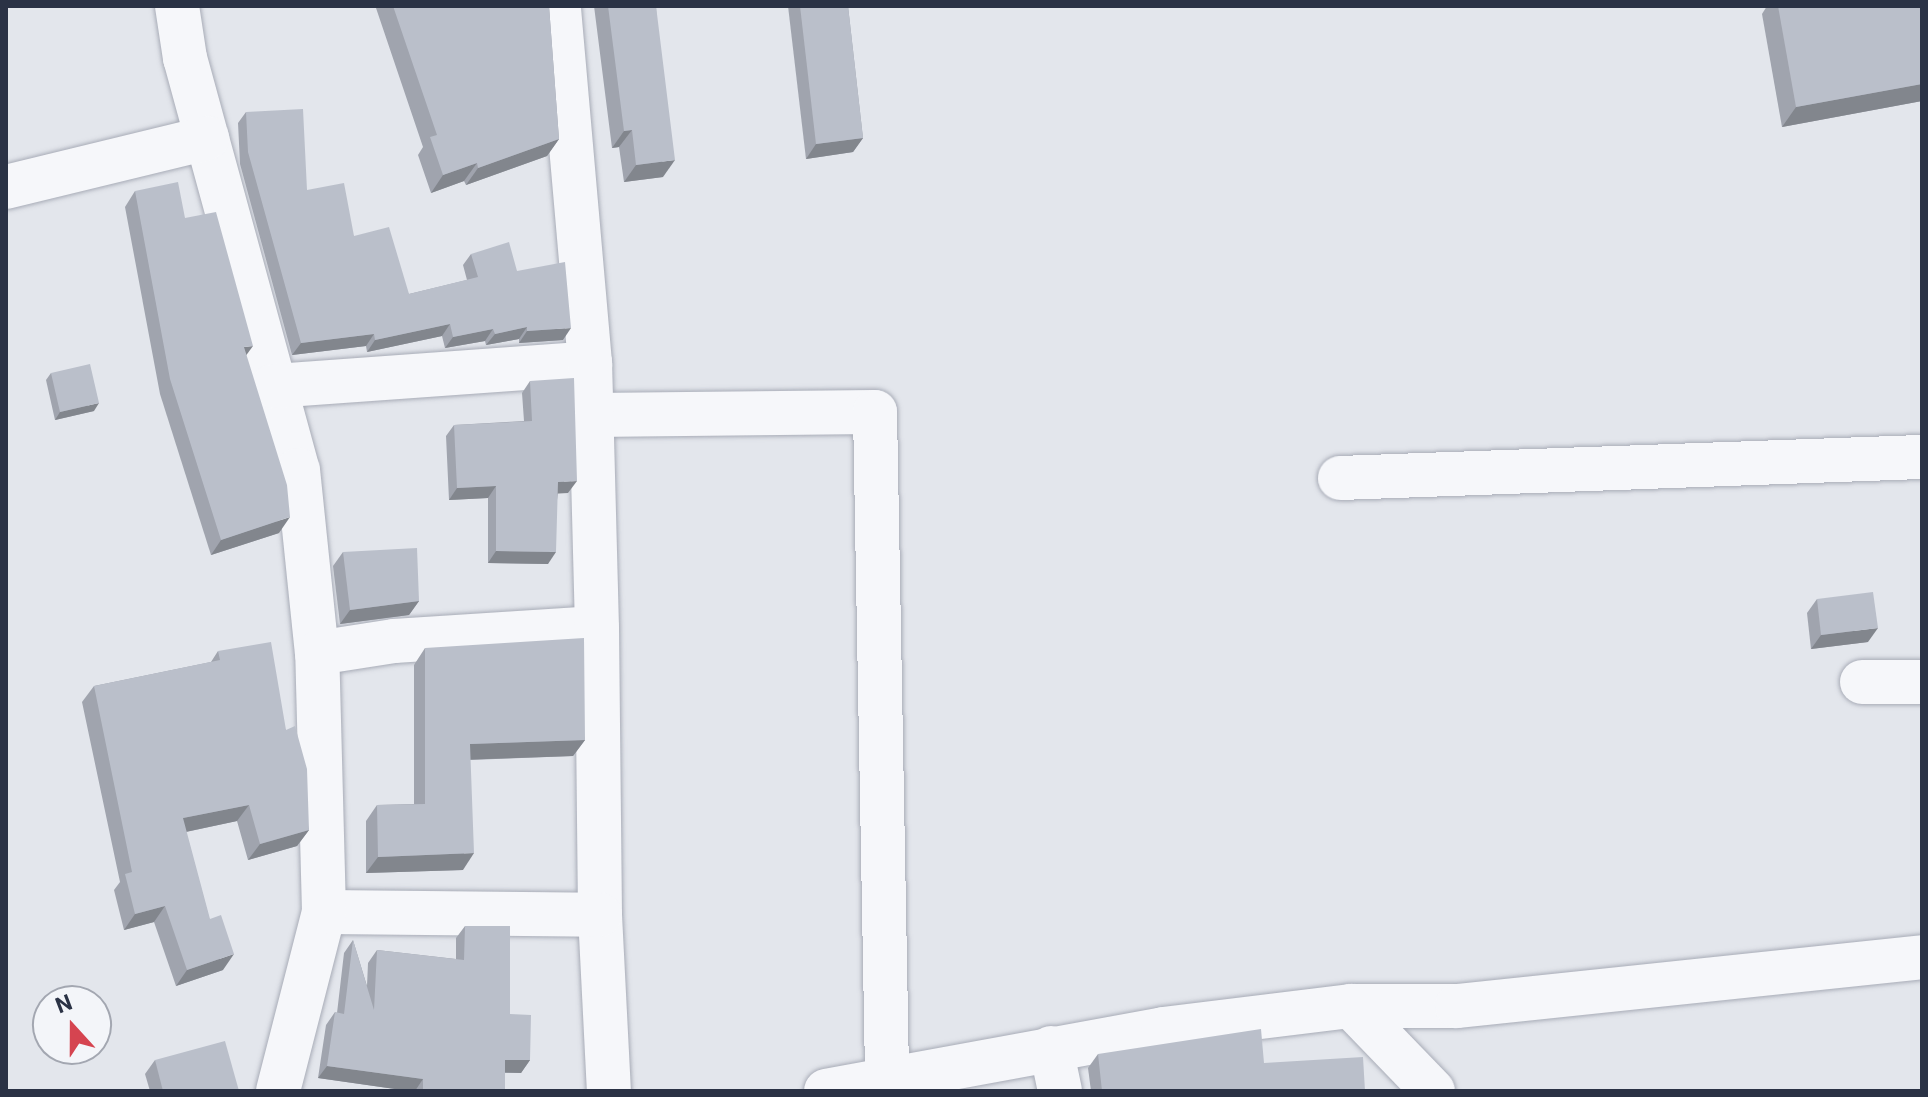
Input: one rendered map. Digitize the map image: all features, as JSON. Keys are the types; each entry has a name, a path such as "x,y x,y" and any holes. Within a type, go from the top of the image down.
{"street":[{"path":"177,6 207,138 298,470 317,653 324,912 278,1091"},
{"path":"559,6 590,363 600,915 609,1091"},
{"path":"6,187 207,138"},
{"path":"273,386 590,363"},
{"path":"591,415 875,412 887,1076"},
{"path":"1340,478 1922,457"},
{"path":"317,653 394,641 597,628"},
{"path":"1862,682 1922,682"},
{"path":"324,912 600,915"},
{"path":"826,1091 887,1076 1051,1048 1351,1006 1457,1006 1922,957"},
{"path":"1351,1006 1433,1091"},
{"path":"1051,1048 1060,1091"}],"building":[{"path":"393,6 549,6 559,139 478,168 477,163 443,175 430,137 437,135"},
{"path":"608,6 656,6 675,160 636,165 632,130 624,131"},
{"path":"800,6 848,6 863,138 816,144"},
{"path":"1778,6 1922,6 1922,84 1796,107"},
{"path":"303,109 307,190 344,183 354,236 389,227 409,294 478,277 471,254 509,242 517,271 565,262 571,328 527,331 527,327 495,334 493,329 453,337 450,324 375,340 374,334 301,343 248,152 246,112"},
{"path":"178,182 185,218 216,212 253,346 244,347 287,485 290,517 221,540 170,379 135,191"},
{"path":"90,364 99,403 60,412 51,373"},
{"path":"574,378 577,481 558,482 556,552 496,551 496,486 457,488 454,425 532,421 530,381"},
{"path":"417,548 419,601 350,610 343,552"},
{"path":"1873,592 1878,628 1821,635 1817,599"},
{"path":"584,638 585,740 470,744 474,853 378,857 377,805 425,804 425,648"},
{"path":"271,642 286,730 295,726 307,769 309,830 260,844 249,805 183,818 210,919 221,915 234,954 187,970 165,906 135,914 125,874 132,872 94,686 220,660 218,651"},
{"path":"465,926 510,926 510,1014 531,1015 530,1060 505,1060 505,1091 423,1091 423,1079 327,1066 335,1012 344,1014 353,940 374,1010 377,950 464,960"},
{"path":"1261,1029 1264,1063 1363,1057 1365,1091 1102,1091 1098,1054"},
{"path":"225,1041 239,1091 163,1091 155,1060"}]}
